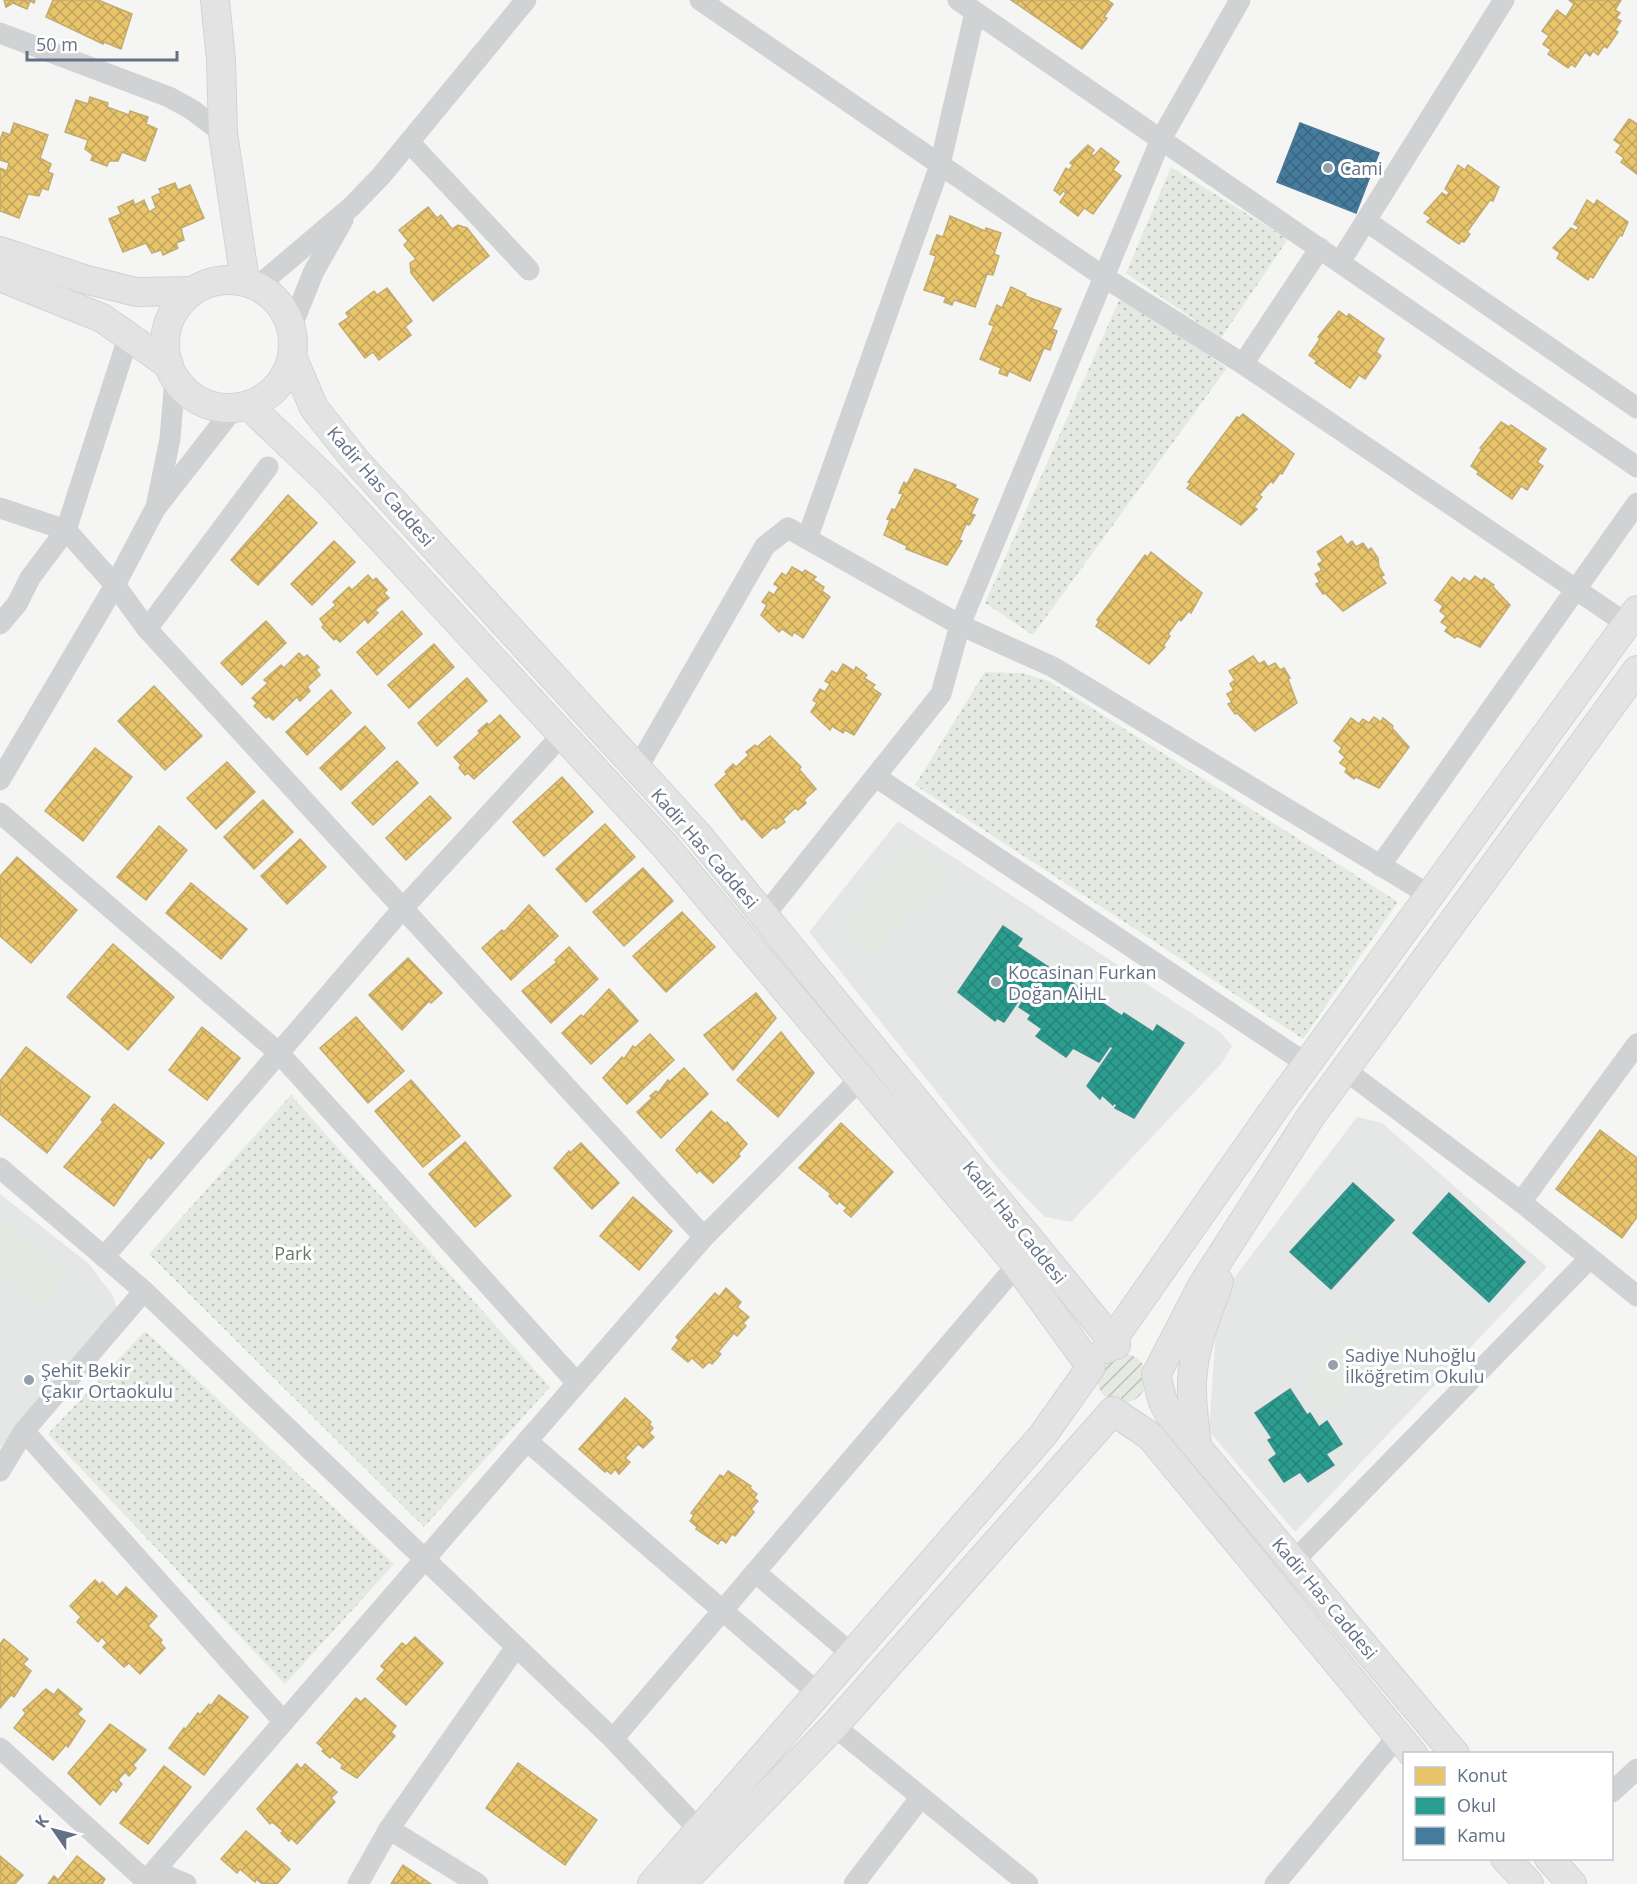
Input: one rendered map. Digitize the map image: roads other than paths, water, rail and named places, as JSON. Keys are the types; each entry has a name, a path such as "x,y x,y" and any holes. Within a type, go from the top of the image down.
{"street":[{"path":"215,0 221,60 223,133 251,284"},
{"path":"251,284 351,207 410,143 526,0"},
{"path":"652,1884 1043,1435 1106,1350 1307,1064 1632,617 1575,591 1243,364 1104,277 700,0"},
{"path":"958,0 1637,467"},
{"path":"764,916 941,694 960,625 1161,139 1240,0"},
{"path":"1340,262 1504,0"},
{"path":"807,539 940,165 975,12"},
{"path":"0,33 169,97 191,108 223,133"},
{"path":"410,143 530,270"},
{"path":"291,328 314,271 351,207"},
{"path":"1366,221 1637,408"},
{"path":"1243,364 1320,249"},
{"path":"0,251 84,279 136,292 192,291 217,280 251,284 279,303 291,328 292,356 288,369 276,386 260,400 241,406 206,404 183,389 172,371 129,335 102,318 0,277"},
{"path":"155,508 170,440 172,371 165,338 174,311 192,291"},
{"path":"0,624 17,604 30,578 66,530 129,335"},
{"name":"Kadir Has Caddesi","path":"292,356 314,408 356,461 698,835 1106,1350"},
{"path":"0,780 115,585 155,508 241,406"},
{"name":"Kadir Has Caddesi","path":"241,406 323,476 666,847 1017,1264 1106,1350"},
{"path":"147,629 268,467"},
{"path":"1380,866 1637,503"},
{"path":"0,508 66,530 115,585 147,629 705,1237"},
{"path":"637,770 765,546 788,528 960,625 1053,667 1431,896"},
{"path":"1156,1375 1186,1311 1311,1116 1637,670"},
{"path":"104,1257 404,907 562,735"},
{"path":"876,777 1307,1064"},
{"path":"0,813 279,1053 577,1383"},
{"path":"1521,1202 1637,1044"},
{"path":"1345,1070 1521,1202 1637,1296"},
{"path":"148,1879 705,1237 860,1079"},
{"path":"0,1168 144,1291 425,1557 613,1739 699,1830"},
{"path":"1197,1446 1192,1398 1196,1352 1209,1309 1246,1217"},
{"path":"1294,1561 1590,1258"},
{"path":"613,1739 1017,1264"},
{"path":"0,1471 24,1431 144,1291"},
{"path":"1138,1348 1148,1355 1156,1375 1156,1385 1145,1403 1136,1409 1113,1411 1097,1399 1092,1389 1106,1350 1138,1348"},
{"name":"Kadir Has Caddesi","path":"1156,1375 1163,1402 1170,1415 1453,1752"},
{"path":"681,1884 834,1726 1113,1411"},
{"name":"Kadir Has Caddesi","path":"1113,1411 1150,1436 1406,1745"},
{"path":"24,1431 283,1721"},
{"path":"526,1441 819,1694"},
{"path":"755,1572 853,1655"},
{"path":"358,1884 389,1829 516,1647"},
{"path":"834,1726 1028,1884"},
{"path":"1275,1884 1406,1745"},
{"path":"0,1748 148,1879 186,1884"},
{"path":"1613,1790 1637,1769"},
{"path":"854,1884 921,1797"},
{"path":"389,1829 478,1884"},
{"path":"1507,1860 1529,1884"},
{"path":"1551,1860 1572,1884"}],"place":[{"name":"Cami","path":"1328,168"},
{"name":"Kocasinan Furkan Doğan AİHL","path":"996,982"},
{"name":"Sadiye Nuhoğlu İlköğretim Okulu","path":"1333,1365"},
{"name":"Şehit Bekir Çakır Ortaokulu","path":"29,1380"}],"park label":[{"name":"Park","path":"293,1253"}]}
